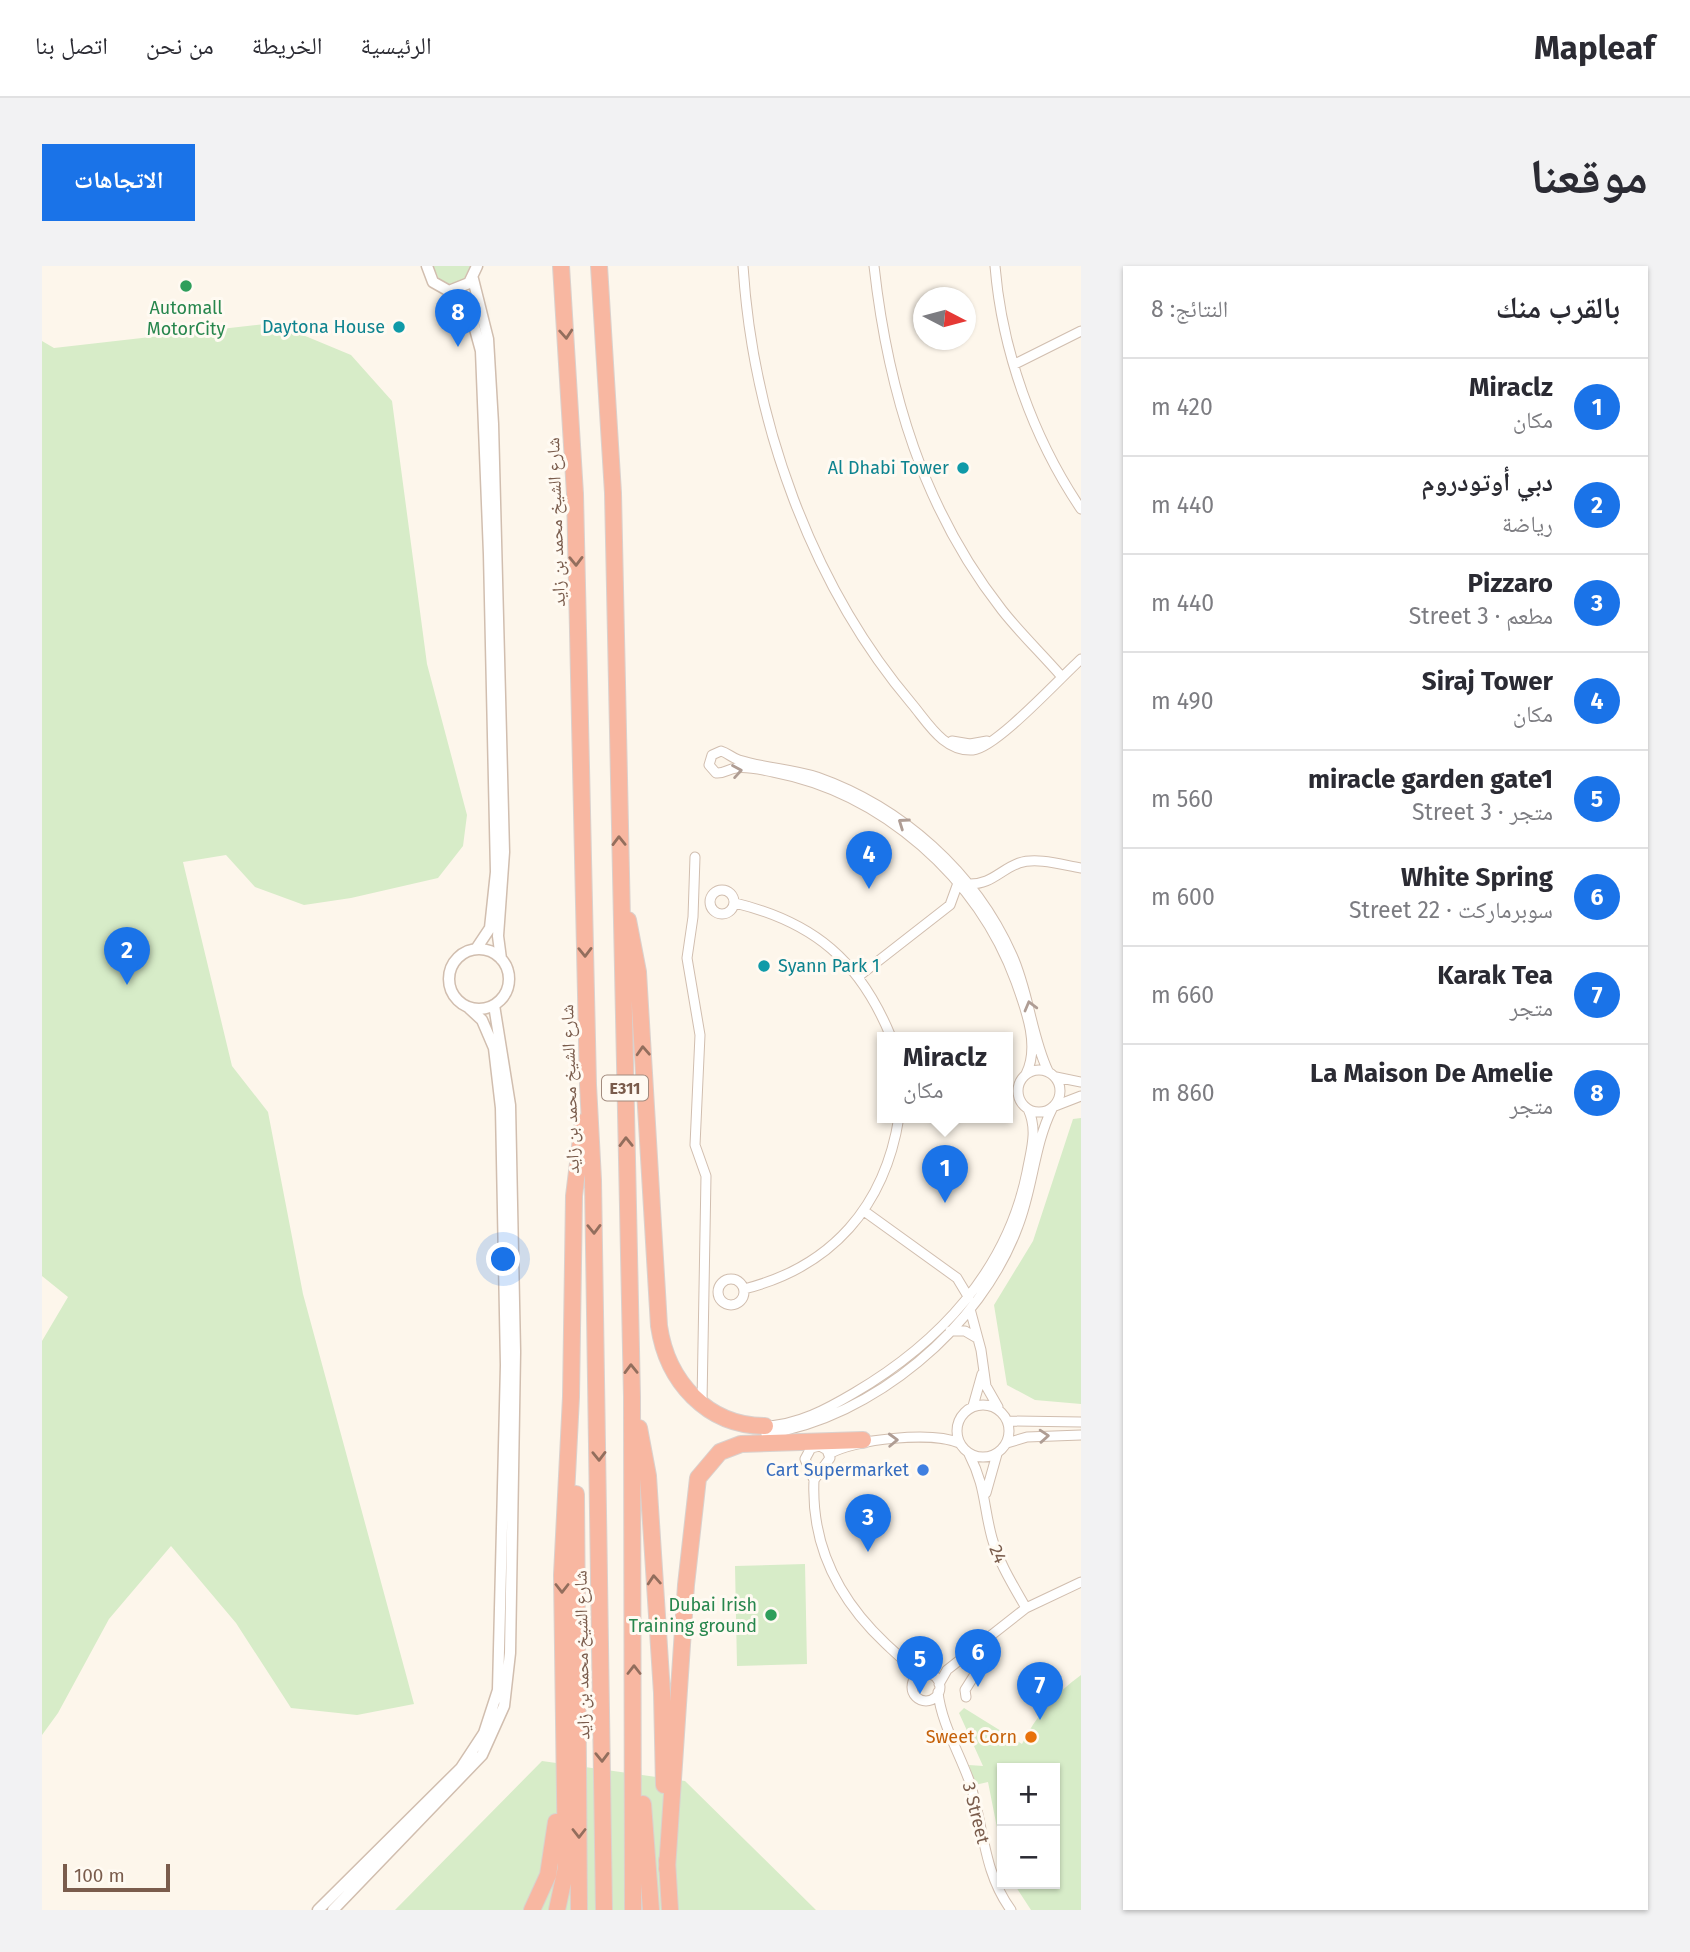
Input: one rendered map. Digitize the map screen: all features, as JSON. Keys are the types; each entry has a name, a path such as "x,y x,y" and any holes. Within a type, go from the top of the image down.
{"highway":[{"name":"شارع الشيخ محمد بن زايد","path":"561,266 575,494 588,1085 598,1380 604,1910"},
{"name":"E311","path":"599,266 613,493 632,1397 633,1910"},
{"path":"620,886 638,972 661,1339 674,1375 702,1404 731,1421 765,1430"},
{"path":"557,1910 566,1859 562,1559 571,1397 575,1183 588,1085"},
{"path":"571,1397 576,1497 579,1910"},
{"path":"632,1397 648,1476 662,1693 670,1910"},
{"path":"686,1585 685,1496 691,1469 708,1449 723,1440 765,1430"},
{"path":"667,1868 694,1490 703,1468 720,1452 752,1443 863,1440"},
{"path":"532,1910 548,1875 554,1846 563,1676"},
{"path":"634,1714 651,1910"}],"street":[{"path":"318,1910 461,1768 484,1733 498,1690 506,1364 501,1108 494,1048 482,1020 453,994 449,976 455,961 476,949 492,922 496,863 485,439 478,333 469,312 449,291 433,282 427,266"},
{"path":"469,1008 480,1009 494,1005 501,999 509,983 509,974 501,959 498,936 504,852 493,424 488,339 473,279 477,266"},
{"path":"743,266 750,328 764,401 798,508 828,574 864,639 936,732 952,741 970,744 988,741 1004,732 1081,659"},
{"path":"874,266 886,350 898,405 934,500 968,561 1001,609 1062,677"},
{"path":"995,266 1004,328 1014,360 1045,445 1081,509"},
{"path":"449,291 460,289 473,279"},
{"path":"1014,360 1041,352 1081,331"},
{"path":"765,1430 814,1422 883,1387 925,1356 970,1309 997,1270 1019,1225 1042,1133 1061,1092 1052,1074 1023,981 979,904 963,883 917,833 856,794 787,768 740,761 721,751 712,755 709,765 716,774 739,768 775,772 811,783 861,804 918,843 963,883 992,880 1020,863 1030,861 1081,868"},
{"path":"695,857 694,917 687,950 690,986 700,1035 695,1145 706,1176 702,1404"},
{"path":"979,904 992,880"},
{"path":"859,976 950,905 963,883"},
{"path":"735,903 791,921 839,954 859,976 878,1006 889,1032"},
{"path":"950,905 979,904"},
{"path":"765,1430 821,1412 873,1382 920,1349 969,1298 996,1255 1024,1185 1034,1138 1028,1109 1020,1100 1018,1091 1026,1074 1032,1046 1020,992 979,904"},
{"path":"476,949 485,950 501,959"},
{"path":"334,1910 475,1764 497,1727 507,1691 510,1653 515,1313 509,1094 494,1005"},
{"path":"1026,1074 1037,1069 1081,1082"},
{"path":"1028,1109 1040,1112 1081,1096"},
{"path":"744,1289 784,1276 807,1264 845,1233 864,1211 882,1180 894,1146 898,1123"},
{"path":"864,1211 957,1278 969,1298"},
{"path":"957,1278 983,1277"},
{"path":"970,1309 979,1339 983,1373 992,1399 1008,1421 1007,1443"},
{"path":"950,1331 965,1331 979,1339"},
{"path":"973,1406 983,1373"},
{"path":"1000,1410 982,1404 973,1406 960,1418 957,1426 960,1443 968,1453 988,1458 998,1454 1007,1443 1027,1437 1081,1435"},
{"path":"1008,1421 1081,1422"},
{"path":"829,1454 863,1440 941,1438 960,1443"},
{"path":"814,1479 829,1462 829,1454 820,1446 808,1451 806,1463 814,1479 816,1525 825,1558 838,1588 870,1629 907,1663 927,1673 939,1688"},
{"name":"24","path":"968,1453 985,1495 988,1523 997,1553 1026,1608"},
{"name":"24","path":"985,1495 998,1454"},
{"path":"914,1679 927,1673 947,1670 1026,1608 1081,1582"},
{"path":"967,1697 965,1690 986,1661 972,1651"},
{"path":"907,1663 914,1679 912,1686 915,1695 943,1714"},
{"path":"926,1700 939,1688 947,1670"},
{"name":"3 Street","path":"939,1688 943,1714 972,1792 991,1876 1011,1910"}],"green space":[{"path":"433,266 470,266 463,281 450,284 439,279"},
{"path":"274,323 351,355 392,401 427,664 467,815 463,846 438,878 351,898 304,905 255,887 226,855 183,862 232,1066 268,1112 303,1294 414,1704 357,1715 291,1708 236,1623 171,1546 109,1619 58,1713 42,1735 42,1341 68,1297 42,1276 42,341 54,348"},
{"path":"1081,1118 1081,1404 1035,1400 1007,1385 994,1305 1033,1241 1073,1119"},
{"name":"Dubai Irish Training ground","path":"805,1564 807,1664 737,1666 735,1566"},
{"path":"1081,1675 1081,1910 1031,1910 1017,1889 1060,1889 1060,1763 997,1763 997,1828 988,1782 975,1785 969,1765 983,1766 959,1713 964,1708 1022,1744 1033,1724 1063,1690"},
{"path":"542,1761 685,1781 816,1910 395,1910"}],"place":[{"name":"Automall MotorCity","path":"186,286"},
{"name":"Daytona House","path":"399,327"},
{"name":"La Maison De Amelie","path":"458,347"},
{"name":"Al Dhabi Tower","path":"963,468"},
{"name":"Siraj Tower","path":"869,889"},
{"name":"Syann Park 1","path":"764,966"},
{"name":"دبي أوتودروم","path":"127,985"},
{"name":"Miraclz","path":"945,1203"},
{"name":"Cart Supermarket","path":"923,1470"},
{"name":"Pizzaro","path":"868,1552"},
{"name":"Dubai Irish Training ground","path":"771,1615"},
{"name":"White Spring","path":"978,1687"},
{"name":"miracle garden gate1","path":"920,1694"},
{"name":"Karak Tea","path":"1040,1720"},
{"name":"Sweet Corn","path":"1031,1737"}]}
